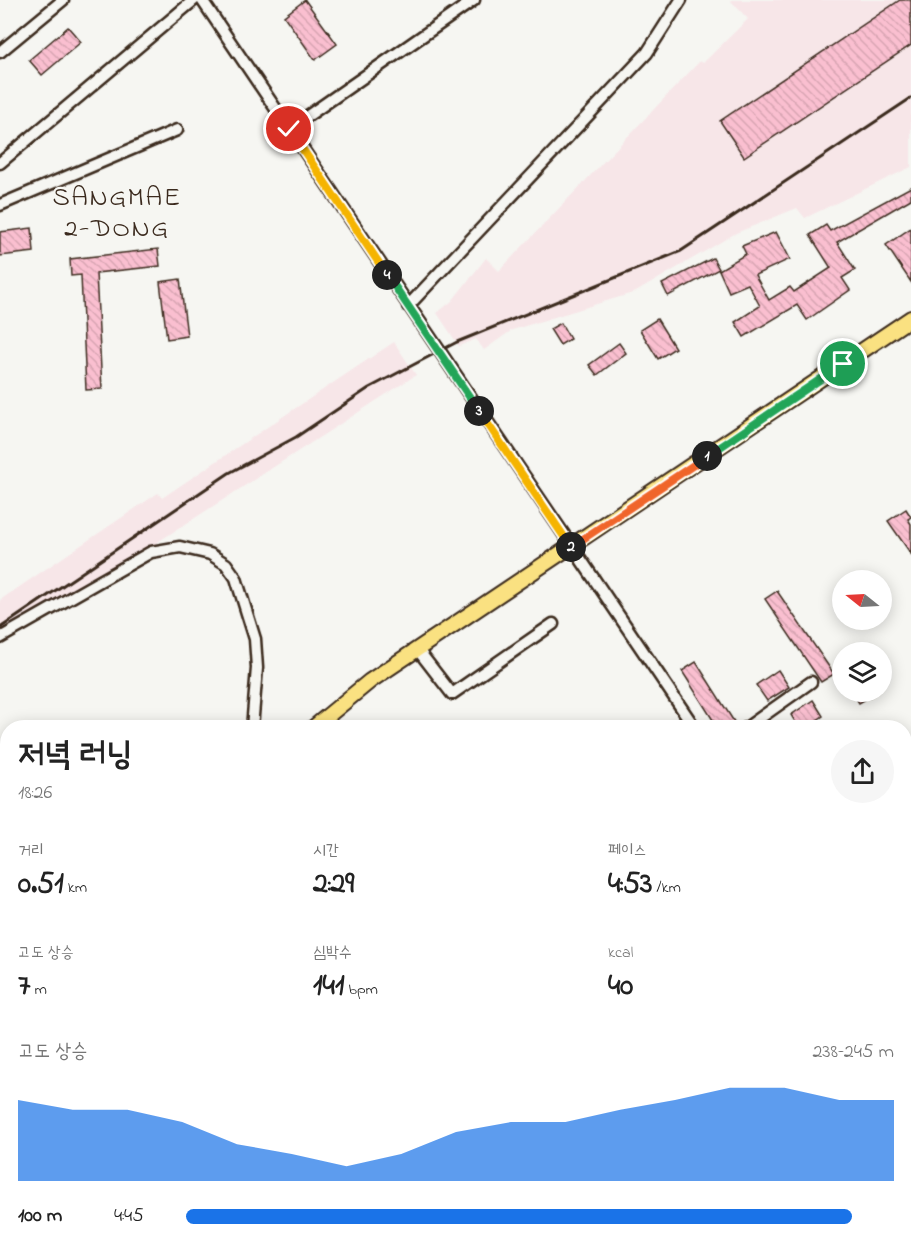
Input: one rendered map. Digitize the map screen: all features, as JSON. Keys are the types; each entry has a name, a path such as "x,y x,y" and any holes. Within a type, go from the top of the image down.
{"main road":[{"path":"323,720 370,681 911,318"}],"street":[{"path":"0,52 63,0"},
{"path":"0,163 194,0"},
{"path":"201,0 689,720"},
{"path":"289,129 474,0"},
{"path":"408,306 647,53 681,0"},
{"path":"0,204 177,130"},
{"path":"0,638 151,552 180,547 210,554 226,564 236,578 255,639 257,668 253,720"},
{"path":"418,650 452,694 553,624"},
{"path":"757,720 810,682"}],"shaded area":[{"path":"730,0 911,0 911,167 805,218 797,208 736,233 636,292 512,330 484,350 476,339 459,346 437,313 452,301 486,258 499,271 700,61 703,63 748,19"},
{"path":"394,342 416,375 0,644 0,600 158,493 162,498"}],"building":[{"path":"305,0 337,44 315,60 284,16"},
{"path":"900,0 911,0 911,45 744,157 720,121"},
{"path":"68,27 81,42 42,75 29,60"},
{"path":"911,187 911,199 837,242 855,270 842,278 850,290 807,320 797,305 744,337 735,322 760,306 748,284 729,292 719,270 746,254 742,246 776,232 790,259 755,275 769,300 790,287 794,292 831,268 810,235 826,225 830,231"},
{"path":"32,228 34,252 0,256 0,232"},
{"path":"911,228 911,282 886,245"},
{"path":"158,249 160,266 96,273 102,389 86,390 81,275 71,276 70,259"},
{"path":"713,258 719,269 668,296 662,284"},
{"path":"180,279 187,336 167,339 160,282"},
{"path":"657,319 675,348 658,359 640,330"},
{"path":"561,323 570,339 560,345 550,329"},
{"path":"619,343 626,353 597,375 589,365"},
{"path":"906,509 911,517 908,519 911,524 911,554 888,521"},
{"path":"777,591 832,671 832,675 821,682 765,599"},
{"path":"696,662 733,720 713,720 682,671"},
{"path":"778,670 789,687 767,701 756,685"},
{"path":"813,700 823,716 817,720 794,720 791,715"}],"railway":[{"path":"0,628 229,473 296,437 369,388 457,342 681,251 911,98"}],"district":[{"name":"SANGMAE 2-DONG","path":"117,214"}],"route":[{"path":"289,129 571,548 843,364"}]}
